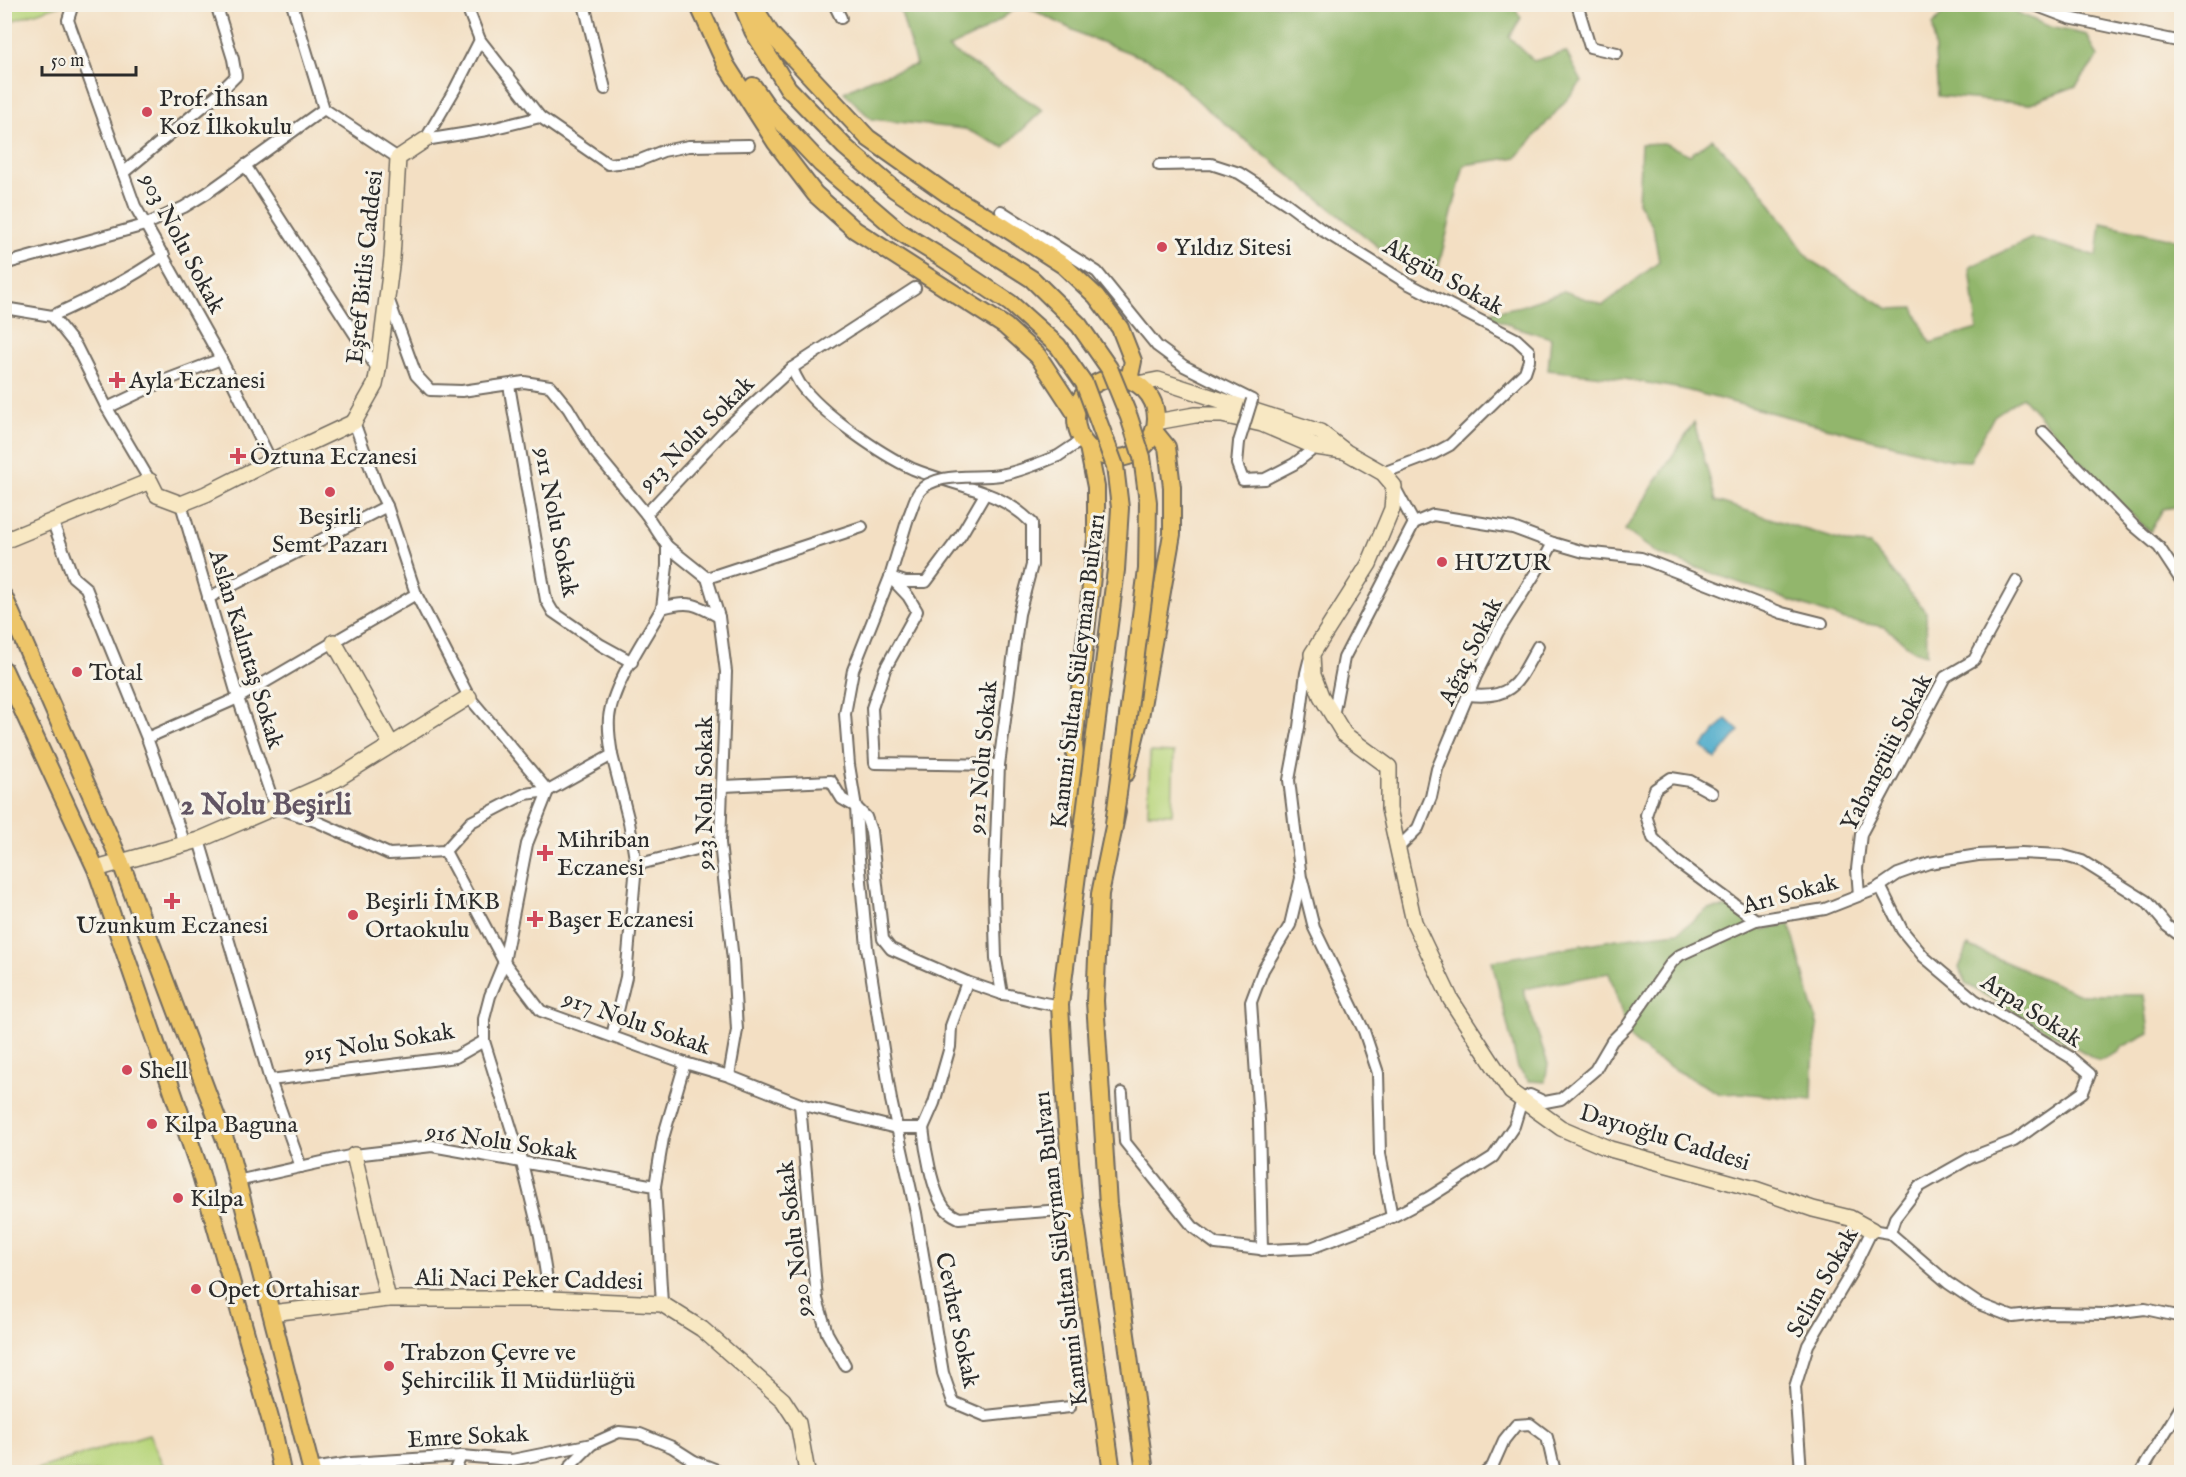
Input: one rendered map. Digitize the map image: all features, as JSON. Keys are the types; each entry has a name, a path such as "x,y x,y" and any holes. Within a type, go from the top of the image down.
{"main road":[{"path":"698,4 726,64 776,143 815,194 855,230 1005,326 1038,356 1076,414"},
{"name":"Kanuni Sultan Süleyman Bulvarı","path":"708,4 726,46 768,109 821,164 900,232 1010,303 1058,346 1084,383 1114,466 1120,508 1116,570 1060,1005 1074,1209 1112,1473"},
{"path":"742,4 753,31 788,88 844,147 894,189 1032,279 1079,325 1109,368 1142,457 1148,502 1147,569 1114,824"},
{"path":"752,4 771,34 868,138 946,193 1004,226 1063,265 1096,296 1120,328 1132,361 1133,382"},
{"path":"1083,829 1074,745 1096,539 1096,487 1085,443 1078,432 1076,414 1082,397 1095,384 1111,378 1133,382 1150,397 1156,413 1155,427 1145,447 1130,456 1121,458 1103,456 1085,443"},
{"path":"1145,1473 1108,1205 1095,1001 1100,894 1140,717 1172,534 1172,487 1167,447 1155,427"},
{"path":"4,597 121,863 230,1153 312,1471"},
{"path":"4,670 96,869 199,1168 273,1429 282,1473"},
{"path":"1136,1401 1156,1473"},
{"path":"1102,1402 1102,1473"}],"street":[{"name":"903 Nolu Sokak","path":"73,4 68,20 123,173 145,225 152,233 221,359 271,460"},
{"path":"123,173 218,94 236,76 216,4"},
{"path":"292,4 324,109 398,158"},
{"path":"466,4 480,39 540,117 608,164 638,161 663,151 689,146 749,145"},
{"path":"584,4 606,89"},
{"path":"834,4 841,18"},
{"path":"1577,4 1590,47 1617,53"},
{"path":"2032,4 2069,18 2181,42"},
{"name":"Eşref Bitlis Caddesi","path":"354,422 375,385 378,370 392,258 398,158 425,140 455,90 480,39"},
{"path":"4,264 145,225 184,207 324,109"},
{"path":"425,140 487,130 540,117"},
{"name":"Akgün Sokak","path":"1159,165 1211,164 1239,173 1286,202 1322,230 1400,278 1516,339 1529,351 1525,372 1450,445 1383,473"},
{"path":"244,165 378,370"},
{"path":"1001,211 1097,272 1157,346 1184,366 1252,400 1239,442 1237,464 1244,480 1265,480 1294,464 1316,447"},
{"path":"5,307 52,316 101,293 143,270 164,255"},
{"name":"913 Nolu Sokak","path":"667,546 646,514 727,428 792,368 915,288"},
{"path":"388,297 416,375 430,390 462,390 538,382 550,386 568,408 594,451 646,514"},
{"path":"52,316 76,346 107,408 157,495 181,504 354,422 377,486 387,506 416,594 468,697 548,790"},
{"path":"107,408 166,380 221,359"},
{"path":"792,368 800,384 830,414 881,452 914,469 965,485 985,494 961,535 926,582 905,582 890,577"},
{"path":"1133,382 1158,380 1320,432 1346,452 1383,473 1394,486 1414,523"},
{"name":"911 Nolu Sokak","path":"509,385 546,600 553,612 601,645 632,662"},
{"path":"1155,427 1195,415 1222,415 1262,424 1316,447 1346,452"},
{"path":"2043,432 2133,525 2159,548 2181,582"},
{"name":"Cevher Sokak","path":"1070,1407 986,1416 953,1402 943,1373 916,1213 896,1128 867,947 856,807 844,714 853,670 890,577 908,518 920,490 938,480 971,476 999,476 1058,456 1085,443"},
{"path":"4,541 150,481"},
{"path":"1392,1217 1380,1154 1378,1073 1364,1031 1314,928 1301,878 1289,780 1306,673 1312,654 1369,564 1392,509 1394,486"},
{"name":"921 Nolu Sokak","path":"985,494 1021,512 1032,523 1032,565 1018,614 999,765 993,892 996,959 1002,994"},
{"name":"Aslan Kalıntaş Sokak","path":"181,504 238,698 275,807"},
{"path":"208,598 387,506"},
{"path":"1333,716 1344,658 1414,523 1433,515 1513,528 1584,552 1641,558 1782,613 1822,623"},
{"path":"52,520 73,577 86,588 192,842 301,1167"},
{"path":"667,546 707,578 862,527"},
{"name":"Ağaç Sokak","path":"1398,848 1418,828 1431,796 1437,769 1498,632 1553,543"},
{"path":"612,1036 626,977 636,865 629,822 612,755 609,716 616,691 662,608 667,546"},
{"path":"890,577 908,596 917,611 885,669 872,708 875,763 999,765"},
{"name":"923 Nolu Sokak","path":"707,578 719,618 726,672 724,786 720,811 720,843 733,960 737,1030 729,1076"},
{"name":"Yabangülü Sokak","path":"1859,895 1857,869 1861,834 1945,677 1974,660 2018,581"},
{"path":"147,738 238,698 416,594"},
{"path":"662,608 679,603 695,603 719,618"},
{"path":"334,642 391,744"},
{"path":"1469,695 1484,697 1504,693 1517,683 1538,646"},
{"name":"Dayıoğlu Caddesi","path":"1312,654 1313,675 1321,696 1344,734 1389,767 1389,808 1414,922 1451,1000 1511,1092 1561,1128 1610,1149 1850,1218 1872,1230"},
{"path":"96,869 192,842 335,780 468,697"},
{"path":"275,807 318,822 389,854 445,852 471,822 525,794 548,790 612,755"},
{"path":"1712,793 1690,781 1671,778 1655,789 1646,814 1653,838 1676,861 1756,920"},
{"path":"724,786 831,781 842,800 856,807 866,817 871,831 883,939 891,949 967,982 1002,994 1020,996 1048,1005 1060,1005"},
{"name":"915 Nolu Sokak","path":"270,1080 456,1057 484,1041 484,1019 490,996 504,962 527,844 548,790"},
{"path":"636,865 720,843"},
{"name":"917 Nolu Sokak","path":"445,852 504,962 541,1011 685,1063 729,1076 800,1104 896,1128"},
{"name":"Arı Sokak","path":"1522,1100 1530,1095 1545,1102 1561,1099 1595,1070 1612,1041 1627,1026 1672,962 1680,955 1756,920 1825,909 1880,886 1898,874 1929,863 1978,855 2021,853 2061,855 2082,861 2146,901 2167,926 2181,937"},
{"path":"1262,1250 1259,1120 1251,1002 1263,970 1290,925 1301,878"},
{"name":"Arpa Sokak","path":"1880,886 1902,930 1924,957 1975,1000 2070,1058 2090,1074 2083,1092 2014,1141 1972,1157 1919,1187 1895,1218 1890,1233"},
{"path":"896,1128 923,1128 934,1103 950,1047 951,1026 967,982"},
{"path":"484,1041 522,1164 540,1236 550,1299"},
{"path":"662,1304 655,1186 663,1138 685,1063"},
{"path":"1122,1093 1125,1142 1193,1227 1216,1244 1262,1250 1311,1248 1392,1217 1428,1198 1493,1157 1514,1126 1522,1100"},
{"name":"920 Nolu Sokak","path":"800,1104 817,1299 827,1333 845,1365"},
{"name":"Cevher Sokak","path":"923,1128 926,1157 942,1206 949,1214 959,1218 1074,1209"},
{"name":"916 Nolu Sokak","path":"237,1180 354,1155 432,1146 522,1164 655,1186"},
{"path":"354,1155 388,1299"},
{"name":"Selim Sokak","path":"1801,1473 1795,1387 1808,1345 1851,1273 1872,1230 1890,1233 1948,1283 1979,1304 2013,1317 2048,1313 2105,1314 2145,1309 2181,1317"},
{"name":"Ali Naci Peker Caddesi","path":"271,1313 388,1299 550,1299 662,1304 702,1329 783,1400 798,1423 807,1473"},
{"path":"2141,1473 2181,1405"},
{"path":"1485,1473 1492,1467 1504,1440 1516,1425 1530,1424 1547,1437 1555,1473"},
{"name":"Emre Sokak","path":"312,1471 351,1463 460,1456 512,1460 592,1444 619,1432 640,1434 672,1447 694,1461 722,1473"},
{"path":"567,1473 592,1444"},
{"path":"454,1473 460,1456"},
{"path":"687,1473 694,1461"}],"green space":[{"path":"5,4 60,4 60,5 5,23"},
{"path":"1950,4 2000,5 2050,27 2087,35 2098,57 2076,86 2028,104 1938,96 1933,25"},
{"path":"899,5 1021,5 980,33 948,48 1043,110 1004,147 965,129 871,119 844,92 870,79 916,65"},
{"path":"1023,5 1513,5 1521,18 1509,37 1534,61 1566,52 1582,82 1517,157 1464,165 1437,273 1396,261 1207,109 1159,64 1083,35"},
{"path":"1712,139 1759,187 1810,260 1889,309 1914,308 1930,343 1977,329 1970,267 2032,238 2097,256 2101,223 2181,241 2181,506 2163,509 2150,532 2106,490 2022,397 1994,416 1970,461 1951,460 1682,389 1613,377 1548,370 1551,338 1483,314 1521,306 1564,291 1603,305 1659,262 1653,227 1638,202 1641,144 1664,143 1690,155"},
{"path":"1694,422 1716,501 1848,543 1870,545 1926,612 1927,654 1913,650 1885,627 1845,620 1658,554 1625,530"},
{"path":"1150,752 1174,753 1172,814 1148,813"},
{"path":"1732,907 1762,930 1790,924 1818,1027 1813,1064 1812,1100 1742,1093 1720,1094 1652,1057 1630,1038 1609,973 1523,989 1548,1064 1545,1082 1529,1081 1518,1068 1492,961 1617,939 1678,932 1708,909"},
{"path":"1968,946 2082,995 2144,995 2149,1033 2099,1061 1966,984 1959,968"},
{"path":"149,1434 166,1472 27,1472"}],"water":[{"path":"1726,719 1739,731 1716,759 1702,747"}],"place":[{"name":"Prof. İhsan Koz İlkokulu","path":"147,112"},
{"name":"Yıldız Sitesi","path":"1162,247"},
{"name":"Ayla Eczanesi","path":"117,380"},
{"name":"Öztuna Eczanesi","path":"238,456"},
{"name":"Beşirli Semt Pazarı","path":"330,492"},
{"name":"HUZUR","path":"1442,562"},
{"name":"Total","path":"77,672"},
{"name":"Mihriban Eczanesi","path":"545,853"},
{"name":"Uzunkum Eczanesi","path":"172,901"},
{"name":"Beşirli İMKB Ortaokulu","path":"353,915"},
{"name":"Başer Eczanesi","path":"535,919"},
{"name":"Shell","path":"127,1070"},
{"name":"Kilpa Baguna","path":"152,1124"},
{"name":"Kilpa","path":"178,1198"},
{"name":"Opet Ortahisar","path":"196,1289"},
{"name":"Trabzon Çevre ve Şehircilik İl Müdürlüğü","path":"389,1366"}],"district":[{"name":"2 Nolu Beşirli","path":"266,804"}]}
